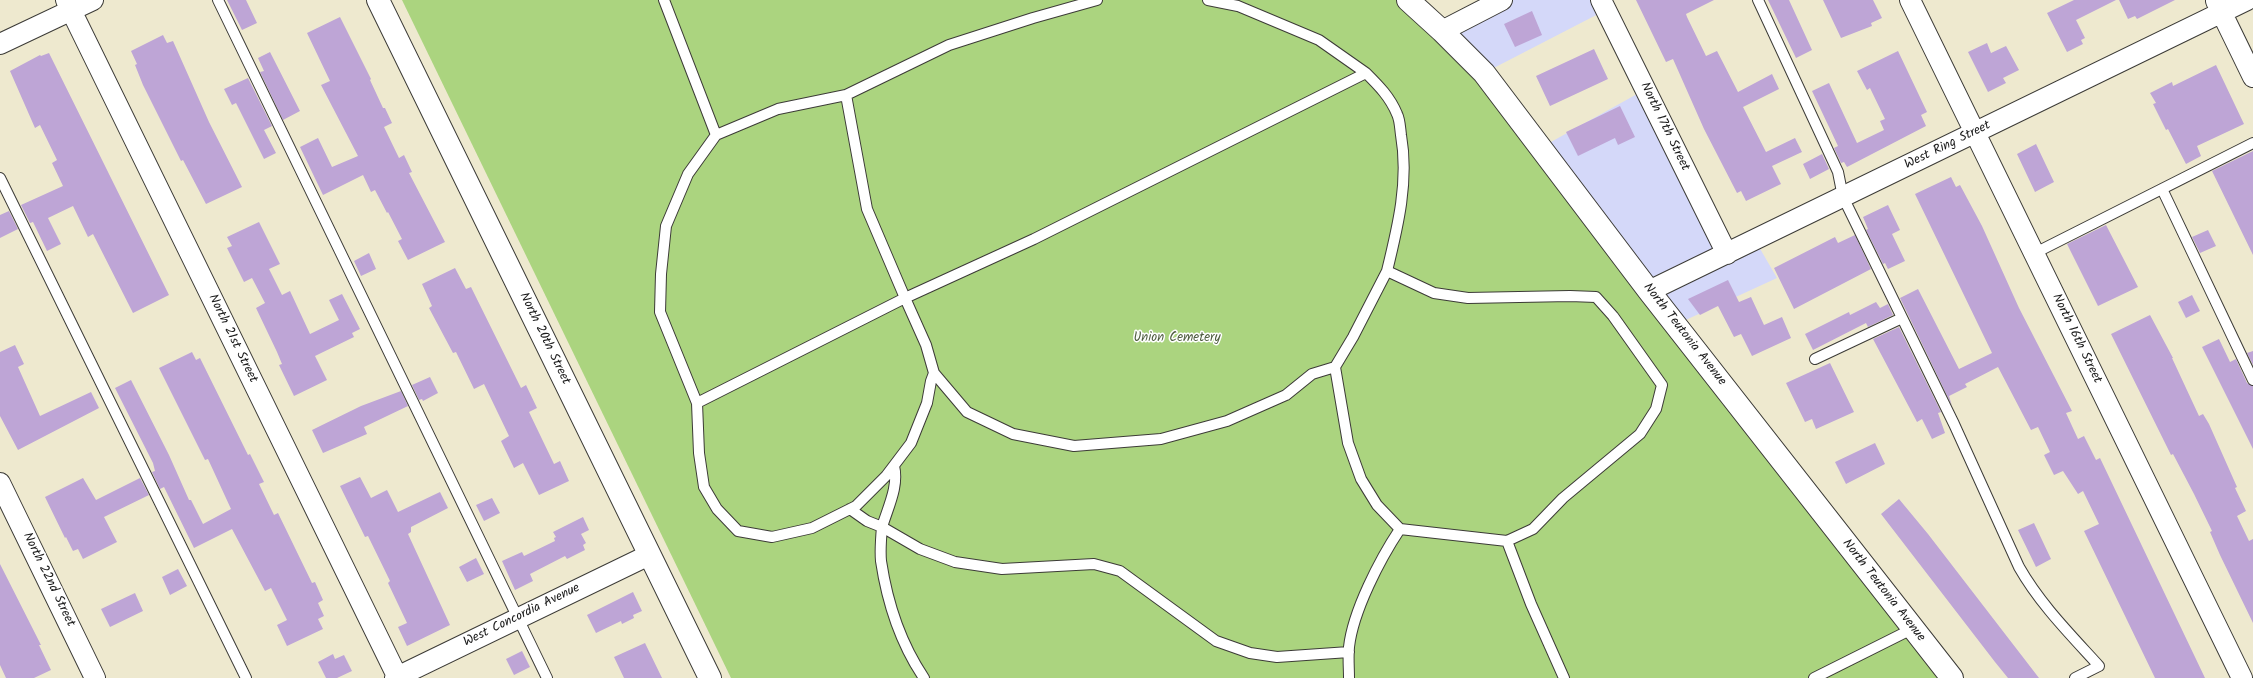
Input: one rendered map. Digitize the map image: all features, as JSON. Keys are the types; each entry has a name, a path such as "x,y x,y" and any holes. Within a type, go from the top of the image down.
{"main road":[{"name":"North 20th Street","path":"378,0 710,678"},
{"name":"North Teutonia Avenue","path":"1408,0 1484,73 1649,291 1912,629 1952,678"}],"street":[{"path":"0,44 69,5 93,0"},
{"path":"1442,31 1502,0"},
{"name":"North 17th Street","path":"1601,0 1727,254"},
{"name":"North 16th Street","path":"1910,0 2033,254 2242,678"},
{"name":"West Ring Street","path":"1649,291 1974,133 2218,6 2247,0"},
{"name":"North 21st Street","path":"69,5 397,678"},
{"path":"2218,6 2253,77"},
{"name":"North 22nd Street","path":"0,483 95,678"},
{"name":"West Concordia Avenue","path":"397,678 649,554"}],"lane":[{"path":"218,0 547,678"},
{"path":"664,0 716,136"},
{"path":"934,373 931,381 928,403 911,443 894,466 861,501 850,509 812,528 772,537 738,531 717,509 704,488 699,453 697,403 660,312 661,274 666,226 688,174 716,136 778,109 846,95 949,45 1033,18 1097,0"},
{"path":"1208,0 1238,6 1319,40 1366,73 1386,93 1398,116 1403,147 1404,180 1397,230 1387,271 1353,337 1335,367 1348,443 1361,479 1377,505 1400,529 1507,541 1533,529 1563,498 1640,434 1656,409 1662,385 1613,316 1596,298 1570,296 1461,297 1434,293 1387,271"},
{"path":"1758,0 1838,172 1843,197 1954,424 2019,567 2031,587 2049,610 2099,666 2075,678"},
{"path":"697,403 904,298 1034,239 1366,73"},
{"path":"846,95 867,209 904,298 923,339 934,373 967,412 1013,434 1074,446 1161,439 1227,421 1286,395 1312,374 1335,367"},
{"path":"2033,254 2253,144"},
{"path":"0,178 246,678"},
{"path":"2162,189 2253,380"},
{"path":"1815,359 1902,318"},
{"path":"894,466 897,476 882,527 881,560 893,613 915,665 924,678"},
{"path":"850,509 867,521 882,527 920,549 955,562 1002,569 1094,564 1120,571 1216,641 1250,653 1277,657 1349,652"},
{"path":"1349,678 1349,652 1361,606 1382,556 1400,529"},
{"path":"1507,541 1531,604 1564,678"},
{"path":"1814,678 1912,629"}],"shaded area":[{"path":"1502,0 1601,0 1606,10 1484,73 1442,31"},
{"path":"1646,89 1727,254 1755,240 1777,278 1677,324 1542,147"}],"green space":[{"name":"Union Cemetery","path":"402,0 1408,0 1442,31 1952,678 731,678"}],"building":[{"path":"227,0 246,0 257,23 242,30"},
{"path":"1636,0 1714,0 1686,14 1687,17 1706,56 1717,51 1738,92 1772,74 1779,89 1743,107 1766,152 1795,138 1802,152 1772,166 1781,184 1746,201 1741,191 1737,193 1704,129 1673,59 1666,62"},
{"path":"1768,0 1789,0 1812,50 1796,58"},
{"path":"1823,0 1873,0 1882,18 1871,23 1872,26 1841,38"},
{"path":"2074,0 2116,0 2076,20 2085,38 2081,40 2083,44 2067,52 2047,13"},
{"path":"2119,0 2175,0 2137,19 2135,16 2128,19"},
{"path":"1532,11 1542,35 1515,47 1504,24"},
{"path":"340,17 371,79 370,80 383,108 385,108 392,123 384,127 399,158 404,155 412,172 409,173 445,242 408,260 398,241 402,239 388,212 387,213 375,190 371,192 363,175 323,195 300,147 318,138 332,167 358,156 321,85 330,81 307,33"},
{"path":"163,35 167,43 173,41 209,122 242,187 206,204 183,160 181,161 143,85 135,65 137,64 131,51"},
{"path":"1987,43 1991,53 2006,46 2019,70 2003,78 2006,83 1988,92 1968,52"},
{"path":"1594,49 1608,79 1550,106 1536,76"},
{"path":"1898,51 1927,112 1921,115 1926,126 1847,167 1844,162 1841,163 1834,148 1838,146 1812,91 1829,83 1857,143 1884,130 1880,121 1885,119 1870,88 1867,90 1857,71"},
{"path":"270,52 300,111 283,120 260,72 264,71 258,58"},
{"path":"49,53 169,295 133,313 93,234 88,237 73,206 48,218 61,244 47,251 33,222 30,223 21,205 63,186 52,163 57,160 40,125 35,128 10,71 40,55"},
{"path":"2216,65 2244,124 2197,146 2201,156 2186,164 2168,129 2166,130 2153,104 2156,103 2150,93 2172,82 2173,86"},
{"path":"248,78 272,126 264,130 276,153 264,159 236,103 232,105 224,89"},
{"path":"1620,106 1635,137 1618,145 1615,138 1578,156 1566,132"},
{"path":"2036,144 2054,182 2035,192 2017,154"},
{"path":"2253,151 2253,255 2212,171"},
{"path":"1822,154 1829,169 1810,179 1803,164"},
{"path":"1951,177 1956,187 1960,185 1982,226 2019,308 2072,411 2066,413 2078,439 2084,436 2096,460 2100,458 2205,678 2155,678 2084,531 2099,524 2083,491 2078,494 2063,471 2054,475 2044,455 2050,452 2038,427 2031,430 1998,367 1965,384 1967,387 1949,396 1952,406 1900,298 1918,289 1959,369 1992,353 1915,194"},
{"path":"1888,205 1900,230 1892,234 1905,261 1888,269 1885,263 1883,264 1866,230 1868,229 1863,217"},
{"path":"9,211 18,229 0,238 0,215"},
{"path":"259,222 280,264 269,269 282,295 290,291 310,334 339,320 329,300 342,294 360,329 352,333 354,337 315,356 327,380 294,396 279,365 282,364 277,352 256,308 265,303 252,278 244,282 227,248 232,246 227,237"},
{"path":"2106,225 2138,287 2098,306 2067,244"},
{"path":"2208,230 2216,246 2200,253 2192,237"},
{"path":"1855,235 1871,269 1794,309 1774,268 1835,237 1838,243"},
{"path":"369,253 376,269 361,276 354,261"},
{"path":"455,268 466,289 471,287 521,388 526,385 537,408 529,412 554,464 560,461 569,481 539,495 523,463 514,468 501,441 509,436 484,384 474,389 456,352 453,353 429,308 432,306 422,284"},
{"path":"1728,280 1739,302 1751,297 1764,325 1782,317 1791,338 1752,356 1741,334 1734,337 1718,306 1700,315 1688,299"},
{"path":"2192,295 2200,311 2186,318 2178,302"},
{"path":"1876,302 1880,308 1888,304 1893,315 1868,327 1866,323 1813,350 1805,334 1849,312 1850,315"},
{"path":"2150,315 2173,358 2199,416 2203,414 2209,424 2246,511 2237,516 2249,541 2253,539 2253,623 2220,555 2210,532 2212,531 2194,494 2173,454 2171,455 2111,334"},
{"path":"1899,327 1941,412 1938,413 1945,433 1932,439 1922,419 1917,422 1873,339"},
{"path":"2219,339 2230,362 2236,359 2247,383 2253,386 2253,449 2202,347"},
{"path":"15,345 24,364 18,367 40,416 91,392 99,408 18,450 0,416 0,352"},
{"path":"2253,351 2253,365 2247,353"},
{"path":"192,352 196,360 200,358 248,455 250,454 264,482 259,484 274,515 278,513 312,583 315,582 323,600 318,603 324,616 318,619 323,629 287,646 277,625 287,620 271,588 265,591 232,529 194,548 164,487 160,489 152,472 155,471 153,463 115,388 131,380 169,455 189,500 191,500 203,524 231,509 208,459 205,460 159,368"},
{"path":"1830,363 1854,412 1816,429 1812,419 1805,422 1786,383"},
{"path":"430,377 438,393 423,401 422,399 419,400 412,385"},
{"path":"401,391 408,406 364,427 367,434 323,453 312,430 361,406"},
{"path":"1875,443 1885,464 1846,484 1835,462"},
{"path":"360,477 371,498 387,490 398,512 440,492 448,508 411,527 411,532 408,534 450,625 407,646 398,627 407,623 388,583 390,581 368,536 365,537 340,486"},
{"path":"83,478 96,500 140,478 149,495 104,517 117,542 83,559 78,549 73,551 66,537 65,538 45,497"},
{"path":"492,498 500,513 484,521 476,505"},
{"path":"1899,499 1928,534 2039,678 2008,678 1995,662 1881,514"},
{"path":"583,517 589,530 581,534 586,543 583,545 585,550 567,559 565,556 530,574 533,581 515,590 502,561 522,552 524,556 555,541 554,538 556,537 553,532"},
{"path":"2034,523 2051,559 2036,567 2018,530"},
{"path":"476,558 484,574 467,582 459,567"},
{"path":"0,564 41,645 39,645 51,670 34,678 6,678 0,665"},
{"path":"178,569 187,586 170,595 162,577"},
{"path":"633,592 642,611 633,615 634,618 622,624 621,621 596,633 587,615"},
{"path":"135,593 143,611 110,627 101,609"},
{"path":"645,643 662,678 624,678 614,657"},
{"path":"522,651 530,667 514,675 506,659"},
{"path":"333,654 335,659 344,655 352,671 337,678 326,678 318,662"}]}
